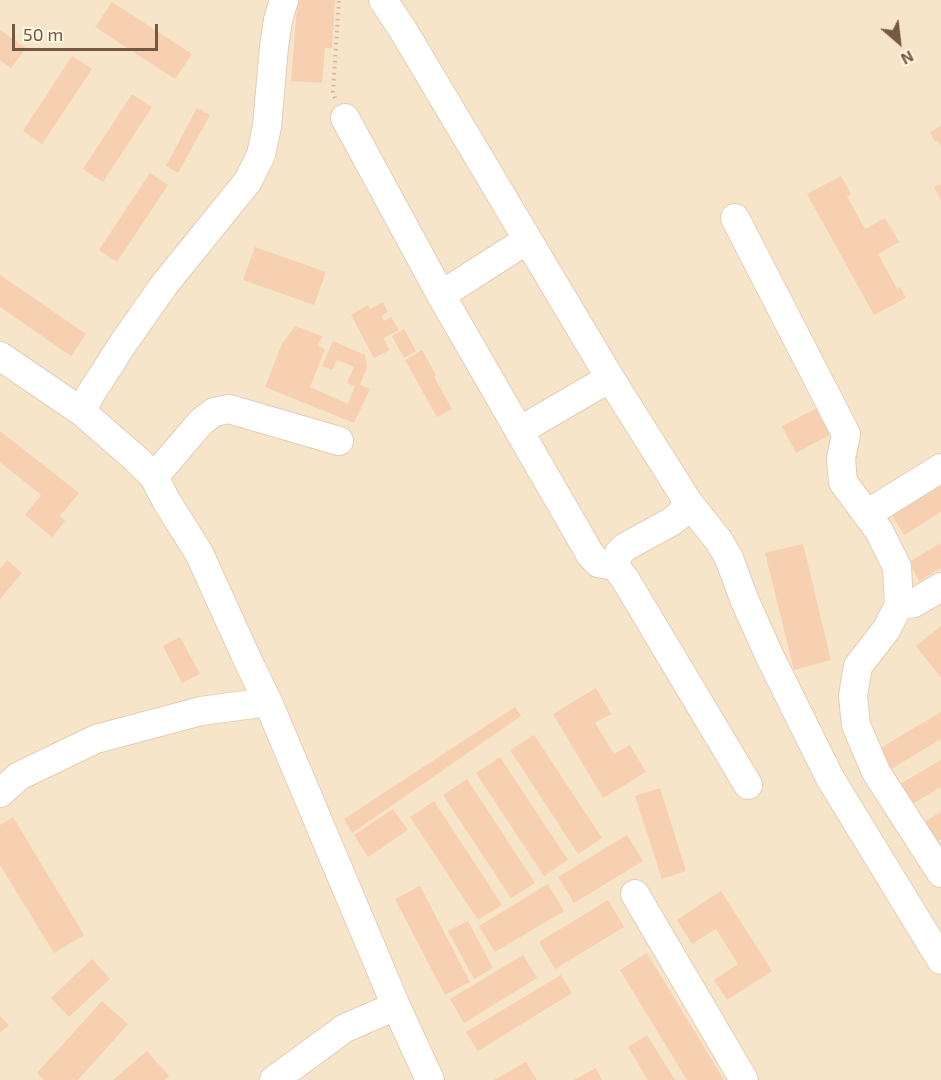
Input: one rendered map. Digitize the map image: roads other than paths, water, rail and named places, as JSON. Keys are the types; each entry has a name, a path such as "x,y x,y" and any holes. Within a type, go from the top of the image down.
{"street":[{"path":"82,412 90,395 122,345 164,285 249,181 261,155 267,126 274,47 284,0"},
{"path":"383,0 610,378 688,502 719,541 729,558 744,599 770,657 830,778 941,960"},
{"path":"345,118 441,295 590,554 598,563 615,566 625,579 748,785"},
{"path":"735,218 846,434 841,459 843,482 879,531 897,567 899,605 886,630 858,666 853,696 856,724 876,772 941,873"},
{"path":"441,295 527,240"},
{"path":"0,356 82,412 154,477 199,553 268,702 396,1006 430,1080"},
{"path":"519,431 610,378"},
{"path":"154,477 201,422 214,412 229,409 339,441"},
{"path":"867,514 941,468"},
{"path":"615,566 619,553 625,547 671,522 680,515 688,502"},
{"path":"899,605 914,603 941,587"},
{"path":"0,793 19,776 96,739 201,711 268,702"},
{"path":"635,894 744,1080"},
{"path":"273,1080 345,1028 396,1006"}]}
